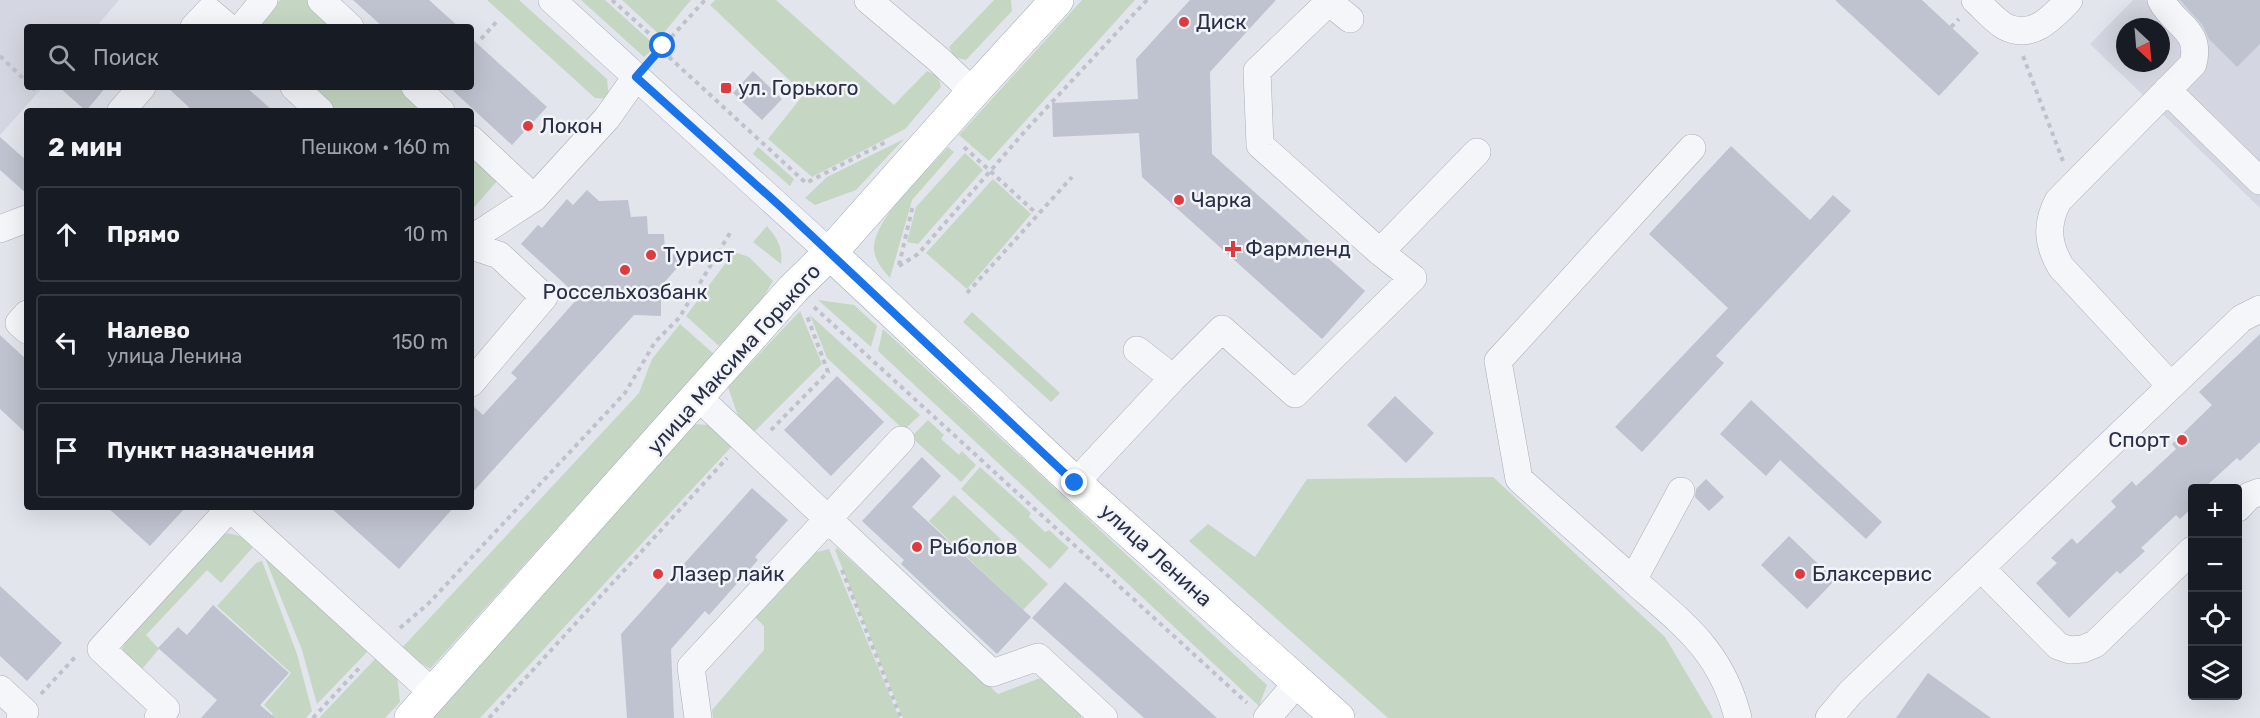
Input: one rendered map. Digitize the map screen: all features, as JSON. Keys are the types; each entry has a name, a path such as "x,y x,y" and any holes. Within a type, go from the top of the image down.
{"main road":[{"name":"улица Максима Горького","path":"411,718 794,289 954,142 973,92 1047,3"},
{"name":"улица Ленина","path":"830,254 1075,483 1338,718"}],"street":[{"path":"244,24 264,0"},
{"path":"321,0 347,24"},
{"name":"улица Ленина","path":"552,0 830,254"},
{"path":"868,0 973,92"},
{"path":"1976,0 2003,25 2013,29 2032,29 2045,24 2069,0"},
{"path":"2161,0 2191,34 2196,48 2193,64 2058,201 2052,214 2049,230 2050,245 2061,267 2171,386"},
{"path":"1075,483 1222,329 1295,394 1413,278 1380,252 1260,145 1257,71 1336,7"},
{"path":"197,24 209,11 224,24"},
{"path":"474,237 534,198 607,118 636,77"},
{"path":"124,108 139,90"},
{"path":"297,90 317,108"},
{"path":"418,90 438,108"},
{"path":"2168,90 2260,181"},
{"path":"474,142 534,198"},
{"path":"1692,148 1498,361 1519,479 1693,632 1711,654 1730,690 1738,718"},
{"path":"1380,252 1477,152"},
{"path":"0,229 24,220"},
{"path":"474,247 499,255 544,297 474,379"},
{"path":"1828,718 1851,693 2242,318 2260,309"},
{"path":"1137,350 1173,378"},
{"path":"698,397 992,673 1038,657 1104,718"},
{"path":"698,718 692,667 835,528 901,440"},
{"path":"1633,580 1681,491"},
{"path":"2242,504 2249,496 2260,492"},
{"path":"158,718 166,709 101,649 228,510"},
{"path":"232,510 433,693"},
{"path":"1981,568 2046,636 2058,646 2070,650 2083,649 2095,644 2188,555"},
{"path":"1261,714 1298,682"},
{"path":"0,690 25,712 20,718"}],"path":[{"path":"612,0 663,46 670,58 806,183"},
{"path":"636,77 705,0"},
{"path":"913,204 899,266 918,254 990,171 1147,0"},
{"path":"482,39 498,20"},
{"path":"2013,29 2073,187"},
{"path":"0,56 24,79"},
{"path":"35,90 38,93"},
{"path":"954,142 1037,214"},
{"path":"967,293 1072,177"},
{"path":"313,718 380,645 429,603 624,393 655,342 679,318 730,232"},
{"path":"489,718 744,440 761,440 828,372 806,313 811,305 1261,714"},
{"path":"835,528 833,548 901,718"}],"shaded area":[{"path":"0,0 119,0 99,24 24,24 24,90 40,90 0,135"},
{"path":"2133,0 2260,0 2260,208 2119,72 2170,72 2170,18 2116,18 2116,69 2090,44"}],"green space":[{"path":"280,0 309,0 334,24 260,24"},
{"path":"487,0 519,0 607,79 609,99 595,98"},
{"path":"581,0 605,0 656,46 644,57"},
{"path":"622,0 691,0 661,36"},
{"path":"715,0 776,0 894,105 927,71 938,76 941,87 905,129 812,177 768,139 804,94 710,5"},
{"path":"994,0 1011,0 1012,11 966,60 954,57 949,47"},
{"path":"1082,0 1135,0 989,161 959,135"},
{"path":"307,90 403,90 423,108 327,108"},
{"path":"904,139 856,190 815,205 805,198 827,177"},
{"path":"758,147 794,179 790,186 753,154"},
{"path":"948,147 954,152 912,200 890,278 875,255 874,246 877,234 893,207"},
{"path":"965,153 983,170 918,244 907,242 916,207"},
{"path":"474,157 498,180 474,208"},
{"path":"993,179 1031,214 967,289 926,253"},
{"path":"767,226 779,244 781,264 753,242"},
{"path":"734,252 749,257 773,281 761,301 719,346 686,316"},
{"path":"818,300 854,305 877,326 871,347"},
{"path":"800,311 822,364 752,434 738,416 728,387"},
{"path":"972,312 1060,393 1051,402 963,322"},
{"path":"810,315 920,415 904,430 827,358"},
{"path":"680,324 714,354 430,669 400,650 639,393 652,359"},
{"path":"883,329 1267,685 1259,706 878,351"},
{"path":"928,420 944,435 941,439 959,455 962,451 976,465 961,482 911,437"},
{"path":"692,424 711,425 733,445 480,718 428,718"},
{"path":"980,467 1031,513 1029,517 1045,532 1049,530 1069,548 1050,569 961,489"},
{"path":"1493,477 1665,637 1713,718 1388,718 1189,541 1208,524 1255,557 1307,479"},
{"path":"954,495 1048,584 1023,610 929,521"},
{"path":"228,533 248,538 255,545 221,583 207,570 146,635 159,649 137,675 130,667 122,648 136,628 213,540"},
{"path":"837,548 998,694 1043,677 1081,711 1081,718 903,718 835,550"},
{"path":"829,549 899,718 713,718 712,710 764,650 764,626 749,611 809,554"},
{"path":"267,557 369,650 317,704 302,650 265,558"},
{"path":"262,561 297,654 312,711 306,718 269,718 273,714 264,705 291,673 217,606 256,563"},
{"path":"377,657 397,675 400,702 385,718 319,718"}],"building":[{"path":"353,0 429,0 456,24 380,24"},
{"path":"1190,0 1276,0 1210,72 1212,154 1365,291 1322,339 1142,177 1139,133 1053,137 1052,103 1138,99 1136,59"},
{"path":"1835,0 1922,0 1979,53 1939,96"},
{"path":"2180,0 2260,0 2260,44 2237,67 2209,39 2203,26"},
{"path":"474,41 547,107 512,145 452,90 474,90"},
{"path":"753,71 782,99 762,120 733,93"},
{"path":"62,90 104,90 88,108 83,108"},
{"path":"170,90 249,90 270,108 190,108"},
{"path":"0,137 24,158 24,191 0,170"},
{"path":"1731,146 1810,220 1833,195 1851,211 1716,356 1724,363 1642,452 1615,427 1728,308 1649,234"},
{"path":"587,190 599,201 628,200 631,217 647,216 648,234 664,234 665,252 686,258 661,286 661,316 634,315 474,491 474,407 483,415 517,378 511,373 579,297 521,244 538,225 542,228 567,199 573,205"},
{"path":"2260,334 2260,442 2240,461 2237,458 2208,484 2188,484 2188,512 2180,519 2176,515 2141,548 2145,551 2120,574 2117,571 2069,618 2036,583 2057,563 2051,558 2072,538 2077,544 2116,507 2111,501 2132,481 2136,486 2176,449 2172,444 2212,405 2199,392"},
{"path":"0,335 24,357 24,431 0,409"},
{"path":"837,376 884,422 831,476 784,430"},
{"path":"1395,396 1434,433 1406,463 1367,425"},
{"path":"1751,400 1882,522 1866,539 1780,460 1766,476 1720,434"},
{"path":"922,457 941,476 912,507 1031,617 997,654 901,564 904,560 862,521"},
{"path":"1706,479 1724,497 1709,511 1695,497 1696,489"},
{"path":"752,488 788,520 755,557 758,560 709,615 705,611 671,649 674,718 627,718 621,634"},
{"path":"110,510 183,510 150,546"},
{"path":"333,510 451,510 399,569"},
{"path":"1789,536 1835,580 1807,609 1761,565"},
{"path":"1065,582 1217,718 1144,718 1032,618"},
{"path":"0,586 62,643 27,681 0,656"},
{"path":"213,605 289,673 260,705 275,718 201,718 217,700 158,648 178,627 187,635"},
{"path":"1928,673 1991,718 1896,718"}],"place":[{"name":"Диск","path":"1184,22"},
{"name":"ул. Горького","path":"726,88"},
{"name":"Локон","path":"528,126"},
{"name":"Чарка","path":"1179,200"},
{"name":"Фармленд","path":"1233,249"},
{"name":"Турист","path":"651,255"},
{"name":"Россельхозбанк","path":"625,270"},
{"name":"Спорт","path":"2182,440"},
{"name":"Рыболов","path":"917,547"},
{"name":"Лазер лайк","path":"658,574"},
{"name":"Блаксервис","path":"1800,574"}],"route":[{"path":"663,46 636,77 781,207 1075,483"}]}
